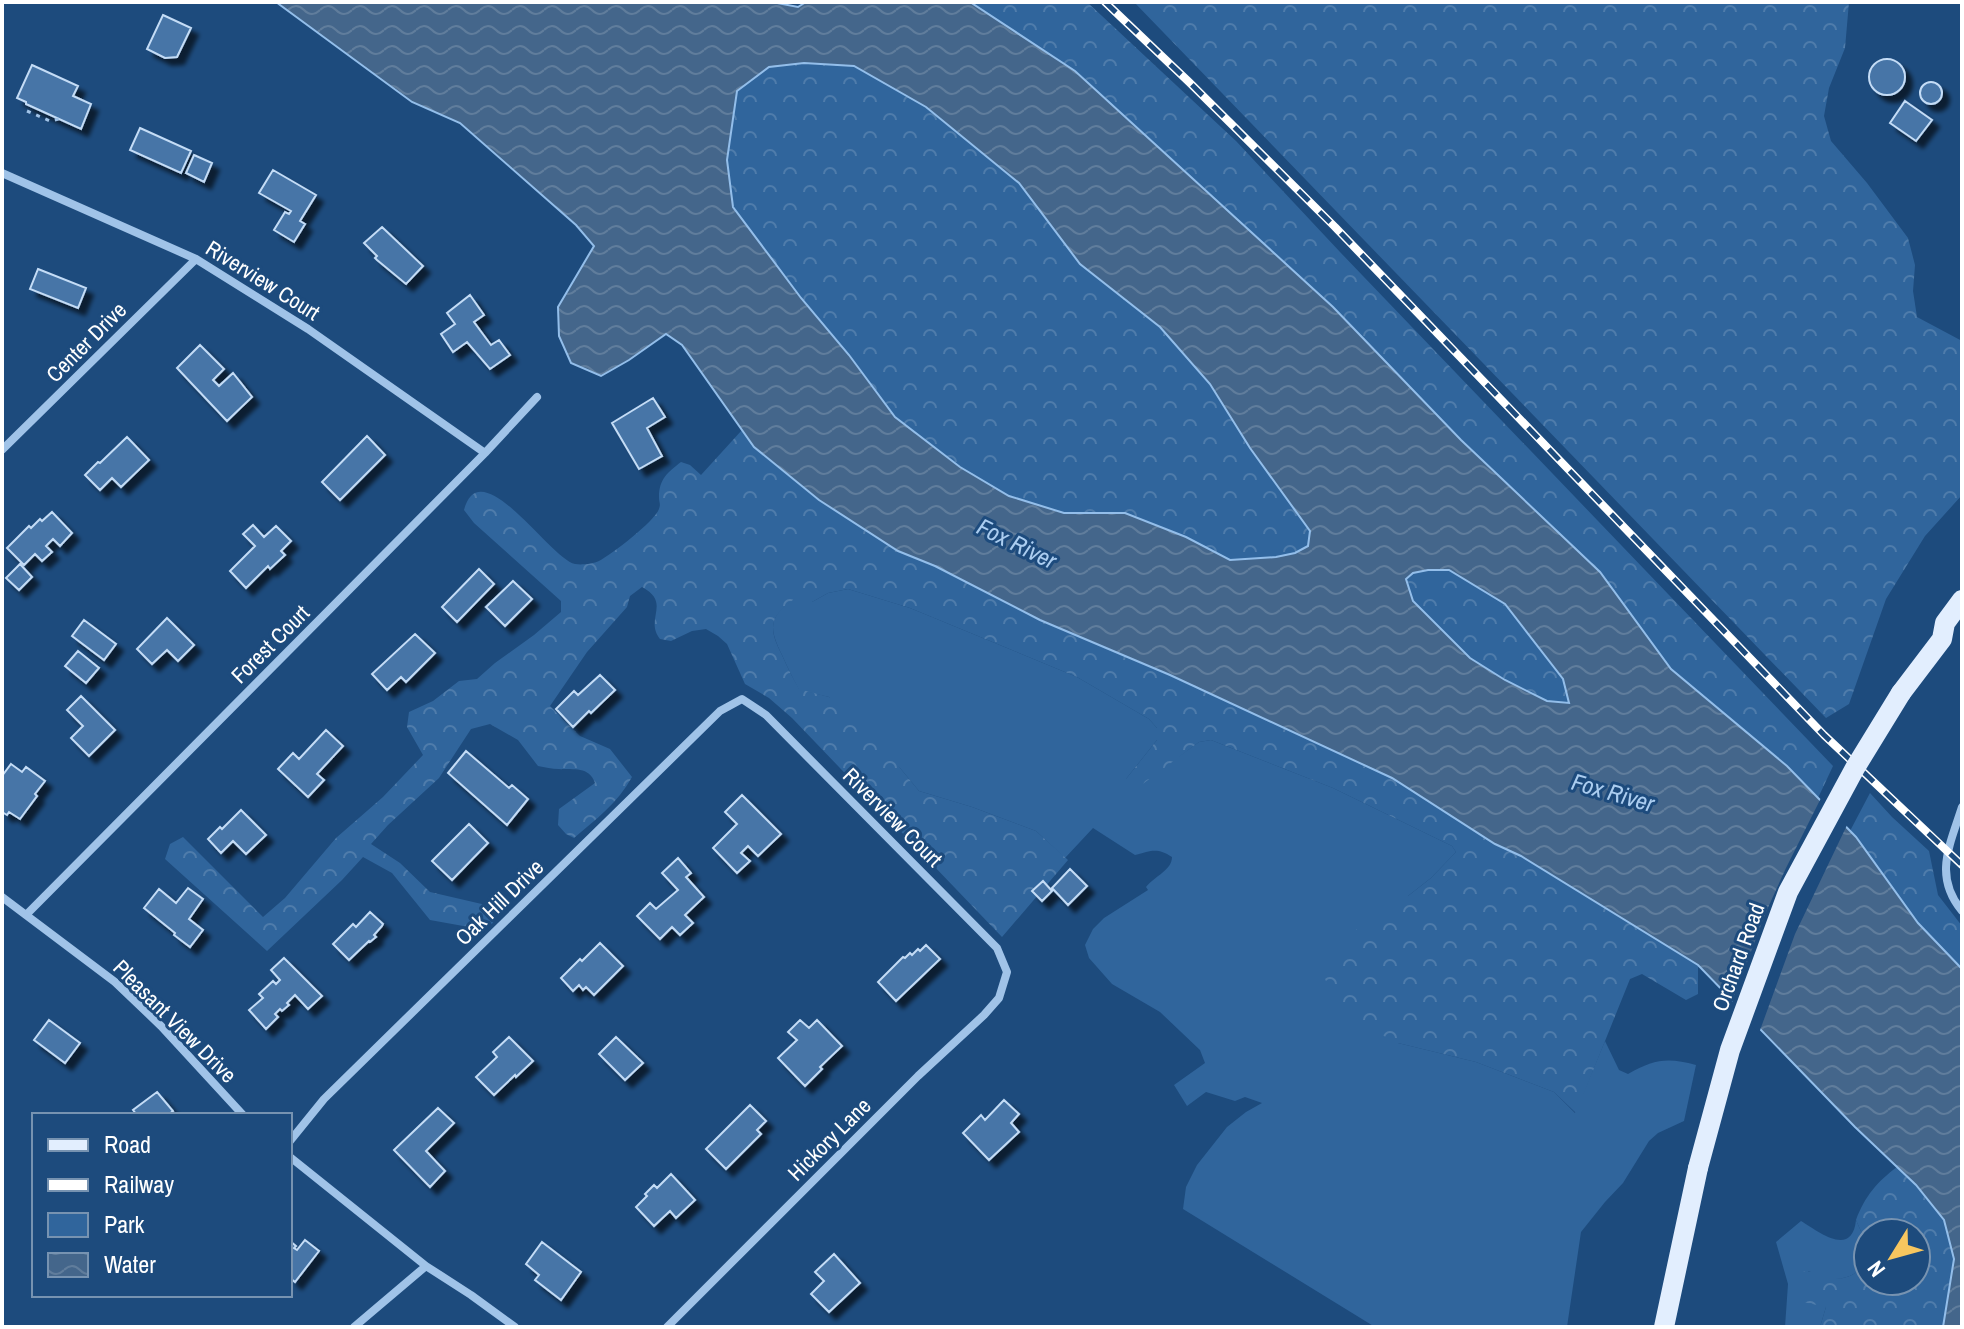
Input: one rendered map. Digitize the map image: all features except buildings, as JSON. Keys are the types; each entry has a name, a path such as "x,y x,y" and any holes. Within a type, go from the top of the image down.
{"main road":[{"name":"Orchard Road","path":"1664,1327 1698,1168 1730,1050 1788,892 1855,768 1901,693 1942,639 1945,623 1962,600"},
{"name":"Orchard Road","path":"1942,639 1962,628"}],"street":[{"name":"Riverview Court","path":"2,173 196,259 308,329 485,453"},
{"name":"Center Drive","path":"2,450 196,259"},
{"name":"Forest Court","path":"26,915 537,397"},
{"name":"Riverview Court","path":"742,699 766,715 997,948 1007,972"},
{"name":"Oak Hill Drive","path":"292,1139 324,1099 686,744 720,711 742,699"},
{"path":"1962,807 1945,869 1947,884 1962,911"},
{"name":"Pleasant View Drive","path":"2,897 115,982 161,1026 241,1113"},
{"name":"Hickory Lane","path":"667,1327 918,1076 984,1015 999,998 1007,972"},
{"path":"292,1159 426,1266 515,1327"},
{"path":"354,1327 426,1266"}],"path":[{"path":"27,111 50,121 59,119"}],"green space":[{"path":"970,2 1087,2 1236,141 1833,766 1818,798 1787,765 1671,669 1600,572 1461,440 1333,307"},
{"path":"1134,2 1849,2 1845,48 1829,88 1824,116 1831,141 1908,238 1915,265 1913,291 1917,317 1962,341 1962,495 1925,536 1886,599 1849,704 1826,718"},
{"path":"804,63 854,66 926,107 1019,183 1080,264 1160,327 1210,384 1250,448 1310,531 1308,546 1276,557 1230,560 1186,537 1125,513 1064,513 1009,496 960,467 895,417 733,207 727,160 737,91 769,67"},
{"path":"742,430 754,447 818,500 898,551 935,566 1040,620 1170,675 1392,778 1495,844 1521,856 1698,965 1698,994 1686,1000 1642,974 1630,979 1576,1113 1554,1092 1476,1062 1398,1043 1358,1023 1330,993 1321,967 1359,927 1431,878 1456,852 1452,846 1333,788 1211,740 1199,742 1136,789 1126,779 1157,740 1157,728 1149,719 1077,677 910,608 848,589 828,593 812,602 802,602 797,597 776,616 774,636 799,689 829,697 850,709 877,736 919,791 1036,831 1068,860 1002,937 792,718 769,698 745,684 727,644 718,636 706,629 692,631 671,641 660,639 655,625 655,599 642,587 630,596 627,607 587,652 550,706 580,736 610,749 632,777 606,810 574,838 566,834 558,825 559,809 595,783 592,778 580,770 538,766 518,740 490,724 471,729 439,778 371,844 400,863 430,892 486,905 494,915 493,923 480,929 430,920 392,873 363,857 267,951 165,859 170,844 183,837 263,917 285,898 336,838 383,797 423,755 407,727 409,712 433,701 459,681 477,679 561,612 561,601 474,523 464,510 472,495 485,492 500,499 564,558 575,564 594,563 622,545 656,515 660,507 661,485 672,469 681,462 701,475"},
{"path":"1449,570 1505,604 1563,679 1569,704 1547,701 1470,658 1413,601 1406,579 1413,572"},
{"path":"848,589 910,608 1077,677 1149,719 1157,728 1157,740 1126,779 1178,757 1199,742 1211,740 1333,788 1452,846 1456,852 1408,896 1398,1043 1476,1062 1554,1092 1575,1113 1605,1041 1619,1070 1628,1074 1661,1061 1696,1065 1684,1121 1658,1133 1649,1141 1623,1183 1581,1232 1567,1327 1375,1327 1183,1209 1186,1187 1197,1165 1227,1127 1262,1103 1245,1097 1235,1101 1206,1092 1187,1106 1174,1085 1205,1063 1200,1050 1160,1012 1112,984 1089,958 1085,945 1093,929 1104,918 1148,890 1146,887 1166,869 1172,857 1158,851 1135,855 1093,828 1065,858 1036,831 919,791 829,697 799,690 777,645 774,622 788,603 797,596 812,602 828,593"},
{"path":"1870,793 1929,851 1938,895 1962,926 1962,969 1918,923 1850,831"},
{"path":"1897,1167 1944,1220 1954,1259 1943,1327 1820,1327 1826,1307 1803,1302 1795,1280 1799,1273 1839,1278 1852,1274 1852,1297 1932,1297 1932,1217 1857,1217 1872,1190"},
{"path":"1801,1221 1825,1236 1842,1240 1852,1232 1852,1274 1840,1278 1825,1277 1808,1271 1826,1307 1820,1327 1785,1327 1788,1284 1776,1242"}],"water":[{"name":"Fox River","path":"276,2 772,2 798,7 806,2 970,2 1075,71 1333,307 1461,440 1600,572 1671,669 1787,766 1856,837 1918,923 1962,969 1962,1327 1943,1327 1954,1259 1944,1220 1916,1185 1855,1127 1698,965 1521,856 1495,844 1392,778 1170,675 1040,620 935,566 898,551 819,500 754,447 682,345 666,334 601,376 571,363 559,336 558,307 594,246 576,225 460,123 412,102","holes":["804,63 854,66 926,107 1019,183 1080,264 1160,327 1210,384 1250,448 1310,531 1308,546 1276,557 1230,560 1186,537 1125,513 1064,513 1009,496 960,467 895,417 733,207 727,160 737,91 769,67","1449,570 1505,604 1563,679 1569,703 1547,701 1470,658 1413,601 1406,579 1413,573"]}],"pier":[{"path":"1822,796 1848,823 1795,934 1759,1033 1731,1005 1766,912"}],"railway":[{"path":"1105,2 1335,227 1824,735 1962,865"}]}
